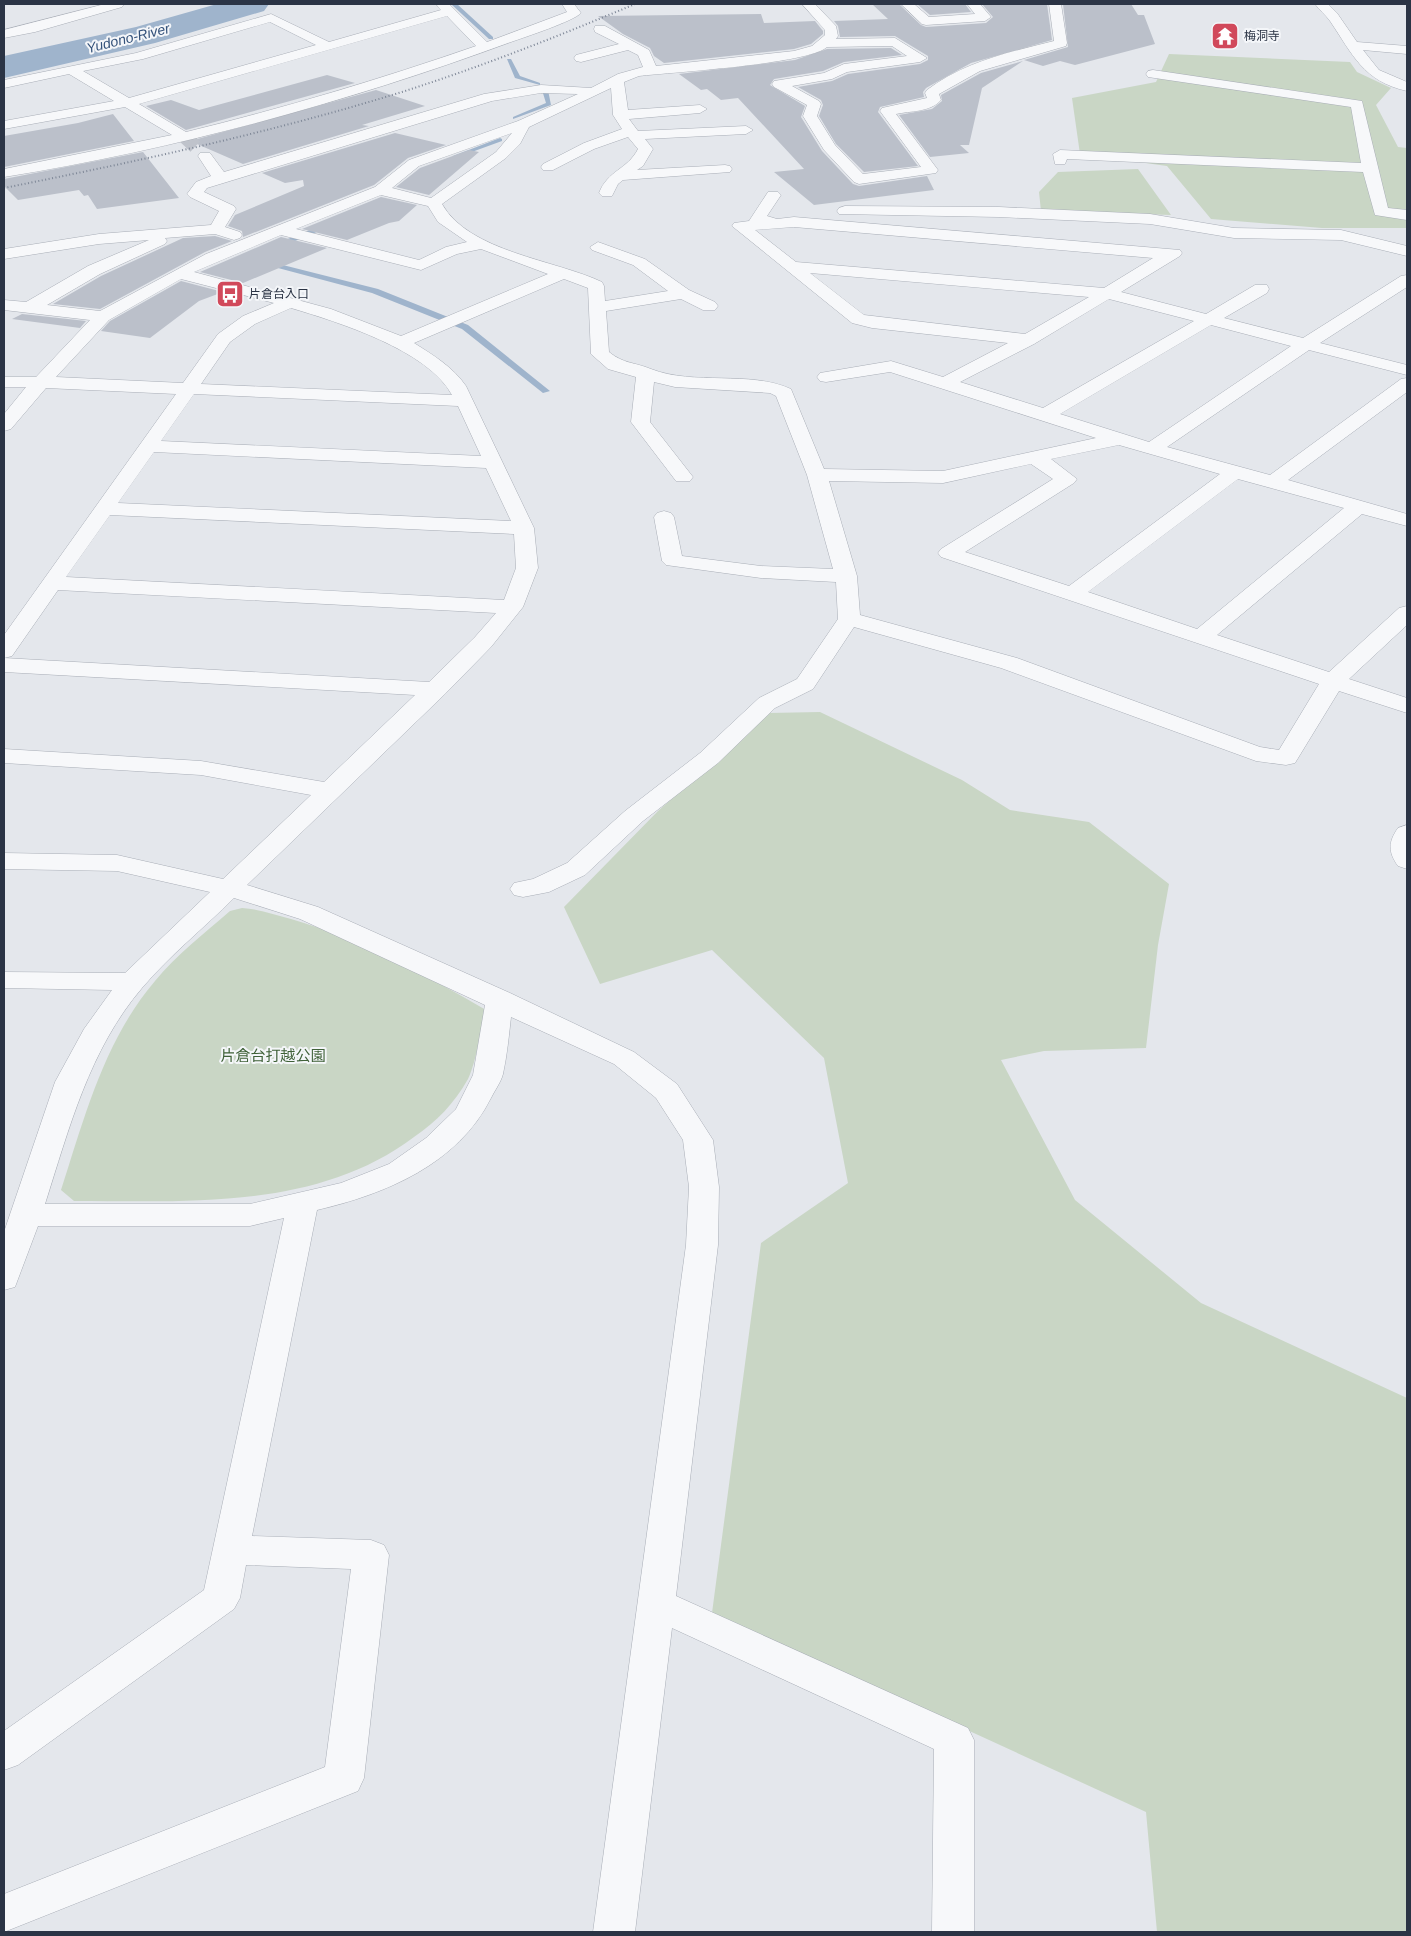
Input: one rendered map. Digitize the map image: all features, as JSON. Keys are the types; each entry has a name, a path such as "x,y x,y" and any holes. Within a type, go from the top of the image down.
{"street":[{"path":"4,34 30,30 118,4"},
{"path":"4,173 185,136 306,104 486,48 575,13 568,4"},
{"path":"4,425 41,382 103,316 179,273 252,241 287,231 380,190 414,163 523,124 637,72 772,58 817,49 826,44 832,36 831,29 808,4"},
{"path":"907,4 926,21 985,17 973,4"},
{"path":"826,44 895,42 920,58 844,68 827,76 779,84 814,104 810,116 829,147 859,180 931,170 887,111 924,105 934,100 932,93 939,87 984,66 1061,42 1055,4"},
{"path":"1321,4 1333,16 1355,46 1365,64 1374,73 1407,86"},
{"path":"4,125 126,103 328,46 445,8 486,48"},
{"path":"4,84 162,50 271,18 328,46"},
{"path":"600,29 628,46 644,53 651,71"},
{"path":"1391,49 1407,41"},
{"path":"581,58 628,46"},
{"path":"1355,46 1407,50"},
{"path":"73,70 126,103 185,136"},
{"path":"1153,74 1357,104 1369,168 1381,212 1407,215"},
{"path":"607,194 611,182 638,163 646,149 620,115 617,80"},
{"path":"216,229 228,209 195,194 201,185 220,178 490,97 526,89 557,87 594,92"},
{"path":"620,115 700,109"},
{"path":"434,203 500,155 515,141 523,124"},
{"path":"548,167 588,146 633,133 746,130"},
{"path":"1060,161 1060,154 1369,168"},
{"path":"205,156 220,178"},
{"path":"620,176 725,169"},
{"path":"380,190 434,203 443,218 459,232 483,244 596,286 600,354 614,365 675,382 773,388 784,393 817,475 846,576 849,619 805,684 767,703 710,758 634,816 576,869 540,886 523,889"},
{"path":"756,223 773,195"},
{"path":"1028,340 872,323 858,319 740,226 818,212 870,210 1150,219 1234,233 1341,235 1407,251"},
{"path":"756,223 794,222 1170,255"},
{"path":"4,254 99,239 216,229 252,241"},
{"path":"944,383 1028,340 1214,230"},
{"path":"287,231 421,265 452,250 483,244"},
{"path":"27,309 94,270 179,232"},
{"path":"598,247 639,262 683,294 709,306"},
{"path":"794,267 1105,293 1407,370"},
{"path":"4,1278 70,1082 98,1029 132,982 437,689 483,642 512,607 527,568 524,528 465,401 454,382 440,368 400,343 356,324 290,302 179,273"},
{"path":"400,343 564,273"},
{"path":"1154,447 1306,344 1403,288"},
{"path":"1045,415 1261,289"},
{"path":"597,307 683,294"},
{"path":"4,651 14,620 51,583 191,388 224,338 249,320 290,302"},
{"path":"4,305 103,316"},
{"path":"826,377 891,366 1119,438 1407,520"},
{"path":"646,373 640,422 684,477"},
{"path":"4,382 191,388 465,401"},
{"path":"1273,482 1407,382"},
{"path":"817,475 943,477 1119,438"},
{"path":"148,446 492,462"},
{"path":"1034,457 1068,479 948,553 1407,706"},
{"path":"1072,594 1236,471"},
{"path":"1201,637 1359,506"},
{"path":"105,509 524,528"},
{"path":"664,517 673,561 761,572 846,576"},
{"path":"51,583 512,607"},
{"path":"849,619 1009,663 1256,754 1286,758 1333,681 1407,613"},
{"path":"4,665 437,689"},
{"path":"4,756 201,768 330,791"},
{"path":"1407,834 1403,842 1403,857 1407,861"},
{"path":"4,861 117,863 229,888 309,914 624,1058 667,1091 698,1140 704,1187 702,1245 658,1605 614,1932"},
{"path":"4,980 132,982"},
{"path":"26,1216 250,1215 349,1192 400,1171 437,1145 468,1114 488,1074 500,1000"},
{"path":"4,1753 221,1598 303,1204"},
{"path":"4,1914 344,1778 371,1555 231,1550"},
{"path":"658,1605 954,1740 953,1932"}],"green space":[{"path":"1169,54 1350,62 1357,72 1391,88 1376,105 1398,147 1407,148 1407,228 1322,228 1211,219 1167,166 1080,154 1072,98 1156,82"},
{"path":"1138,169 1171,215 1041,211 1039,192 1058,172"},
{"path":"820,712 962,780 1010,810 1089,822 1169,884 1158,945 1146,1048 1044,1051 1001,1060 1075,1200 1201,1303 1407,1398 1407,1932 1157,1932 1146,1812 712,1613 761,1243 848,1183 824,1058 712,950 600,984 564,907 658,811 768,713"},
{"name":"片倉台打越公園","path":"242,908 261,911 317,927 367,947 439,983 486,1010 471,1072 463,1088 438,1118 414,1137 376,1161 336,1178 294,1189 251,1196 207,1200 74,1201 61,1190 98,1080 122,1029 137,1004 172,962 230,911"}],"building":[{"path":"872,4 899,4 921,25 926,27 986,23 993,17 982,4 1047,4 1052,40 971,63 926,88 923,92 924,97 880,107 878,112 918,166 864,172 836,144 819,116 823,105 821,100 798,87 832,81 848,74 920,64 928,60 928,56 895,36 840,37 838,26 834,21 888,19"},
{"path":"917,4 965,4 971,12 930,15"},
{"path":"1063,4 1131,4 1138,15 1144,15 1155,44 1075,65 1060,61 1043,66 1024,60 1068,47"},
{"path":"761,14 764,23 815,21 823,31 823,34 811,44 794,49 664,63 654,56 650,48 623,34 598,16"},
{"path":"891,48 902,55 844,62 823,71 774,79 770,85 805,106 801,117 822,151 853,184 859,186 927,176 934,190 814,205 774,172 804,169 738,98 721,100 707,89 701,90 679,74 795,60 827,49"},
{"path":"1023,61 982,88 969,145 960,145 969,153 930,157 899,115 932,109 942,101 941,95 981,73"},
{"path":"327,75 355,83 186,130 146,106 171,100 199,110"},
{"path":"376,90 425,106 362,125 369,126 243,164 190,141"},
{"path":"113,114 134,141 4,167 4,136 78,123"},
{"path":"395,133 446,145 408,158 374,185 243,237 242,231 228,226 235,215 304,186 303,180 285,183 262,173"},
{"path":"469,150 479,152 429,195 396,187 420,168"},
{"path":"143,152 179,198 97,209 88,195 84,196 79,190 18,200 4,186 4,179"},
{"path":"381,197 417,205 399,221 389,223 347,240 302,229"},
{"path":"215,236 232,241 205,252 100,309 53,304 101,276 183,238"},
{"path":"281,237 327,248 243,283 200,272"},
{"path":"181,281 223,292 199,301 150,338 101,331 110,321"},
{"path":"22,314 86,321 80,328 12,319"}],"waterway":[{"name":"Yudono-River","path":"4,67 143,36 252,4"},
{"path":"454,4 491,38"},
{"path":"509,60 517,77 538,84"},
{"path":"515,118 549,104 545,90"},
{"path":"456,156 500,140"},
{"path":"275,246 327,226"},
{"path":"266,262 375,291 465,327 546,391"}],"tunnel":[{"path":"185,137 200,151"}],"railway":[{"path":"4,188 206,145 356,106 492,61 635,4"}],"place":[{"name":"梅洞寺","path":"1225,36"},
{"name":"片倉台入口","path":"230,294"}]}
